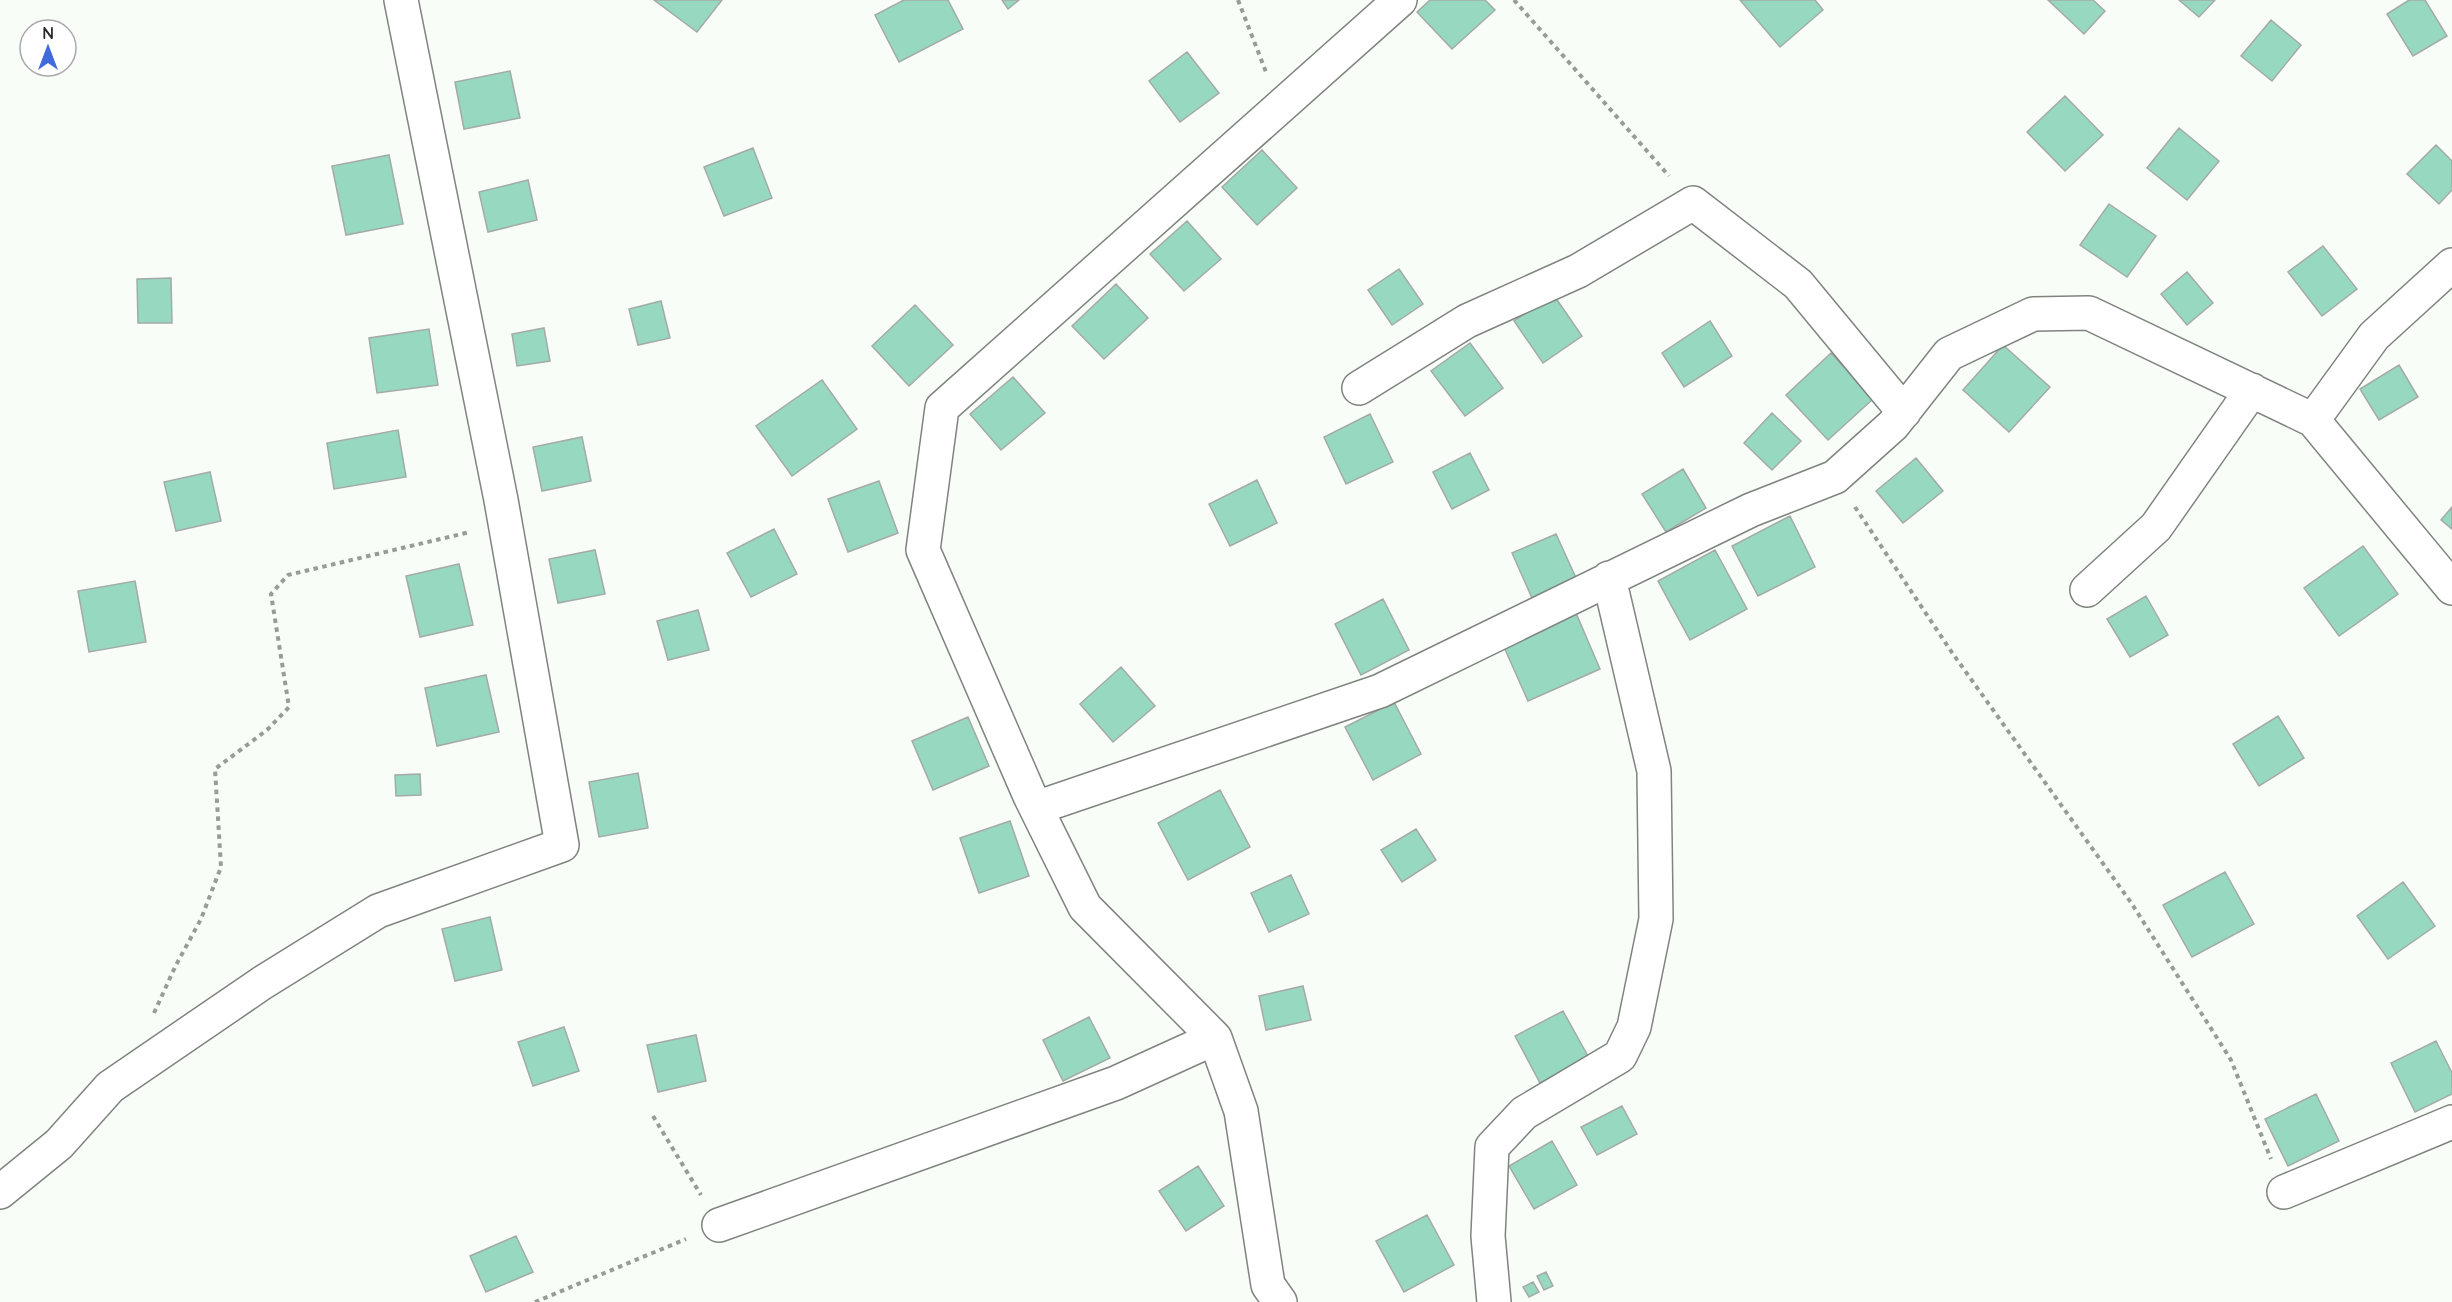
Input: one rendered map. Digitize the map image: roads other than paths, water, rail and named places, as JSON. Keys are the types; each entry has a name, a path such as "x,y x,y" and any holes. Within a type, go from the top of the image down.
{"street":[{"path":"0,1192 59,1144 110,1087 262,983 378,911 562,845 505,523 401,0"},
{"path":"1281,1302 1268,1285 1241,1111 1215,1038 1085,907 1036,808 923,550 942,408 1400,0"},
{"path":"1359,388 1467,321 1578,271 1693,204 1798,284 1904,412"},
{"path":"2313,420 2374,336 2452,265"},
{"path":"1036,808 1380,691 1751,510 1834,477 1893,425 1949,354 2033,314 2089,313 2313,420 2452,588"},
{"path":"2087,590 2156,527 2252,390"},
{"path":"1494,1302 1488,1236 1492,1147 1524,1113 1620,1056 1634,1027 1656,919 1654,771 1609,578"},
{"path":"719,1225 1116,1083 1215,1038"},
{"path":"2284,1192 2452,1122"}]}
